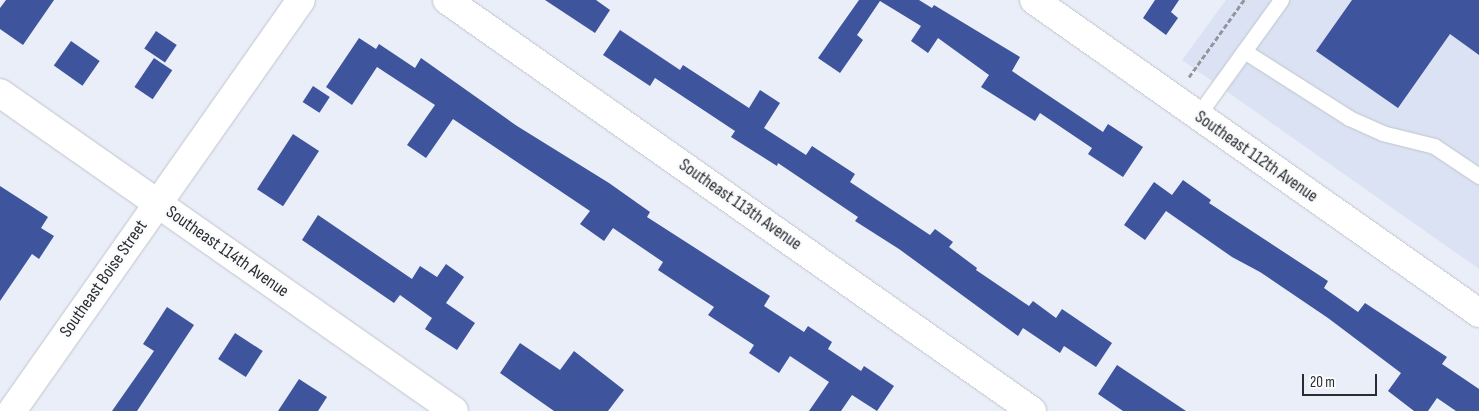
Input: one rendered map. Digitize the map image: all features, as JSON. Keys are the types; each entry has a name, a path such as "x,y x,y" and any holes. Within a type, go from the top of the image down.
{"street":[{"name":"Southeast Boise Street","path":"12,411 301,0"},
{"name":"Southeast 113th Avenue","path":"447,0 1032,411"},
{"name":"Southeast 112th Avenue","path":"1034,0 1479,313"},
{"name":"Southeast 114th Avenue","path":"0,93 454,411"}],"lane":[{"path":"1198,115 1281,0"},
{"path":"1244,51 1349,118 1382,133 1434,146 1479,176"}],"path":[{"path":"1174,98 1244,0"}],"shaded area":[{"path":"1226,0 1479,0 1479,269 1182,60"}],"building":[{"path":"6,0 54,0 23,45 0,29 0,8"},
{"path":"545,0 596,0 610,10 595,33"},
{"path":"859,0 919,0 932,8 934,5 1020,57 1012,71 1103,132 1108,124 1143,147 1123,177 1088,154 1092,148 1040,113 1035,121 981,87 989,75 938,38 928,53 911,41 921,26 880,1 857,35 863,40 840,73 818,58"},
{"path":"1155,0 1179,0 1171,12 1178,18 1166,35 1143,18"},
{"path":"1352,0 1479,0 1479,55 1450,34 1398,108 1316,51"},
{"path":"620,30 680,70 683,65 749,108 760,90 780,103 764,128 806,155 812,146 855,174 850,182 930,235 935,229 953,242 949,247 977,268 976,270 1029,306 1033,301 1056,318 1062,309 1112,343 1096,367 1064,346 1060,353 1023,328 1018,336 899,249 855,221 858,217 778,163 777,166 731,137 735,131 655,78 650,86 603,55"},
{"path":"156,31 177,45 165,62 144,48"},
{"path":"359,38 376,49 379,44 415,68 421,58 517,126 609,183 650,212 647,217 770,296 764,306 804,332 808,326 832,342 828,349 861,371 864,366 894,386 877,411 852,395 841,411 809,411 829,382 790,356 779,373 749,353 754,345 708,315 714,307 658,270 663,262 613,228 604,241 580,224 590,211 453,119 426,158 407,145 435,105 377,67 352,105 326,87"},
{"path":"71,41 100,61 82,86 54,66"},
{"path":"154,58 172,70 153,99 134,87"},
{"path":"313,86 330,97 319,113 303,102"},
{"path":"293,134 319,151 283,206 257,189"},
{"path":"1183,180 1211,200 1209,203 1328,281 1324,288 1358,312 1365,303 1447,357 1442,364 1479,389 1479,411 1456,411 1437,398 1428,411 1414,411 1388,391 1401,373 1328,318 1260,272 1232,257 1166,211 1145,240 1124,225 1154,182 1172,195"},
{"path":"0,186 48,217 41,228 54,236 39,259 32,254 0,301"},
{"path":"318,215 412,279 420,266 437,277 446,264 464,277 446,303 475,323 457,350 425,329 432,318 400,295 394,303 302,240"},
{"path":"167,307 194,325 137,411 112,411 154,351 143,344"},
{"path":"235,333 263,351 246,377 218,359"},
{"path":"520,343 560,370 574,351 624,390 608,411 554,411 500,373"},
{"path":"1117,365 1186,411 1123,411 1098,394"},
{"path":"299,379 327,397 318,411 278,411"}]}
